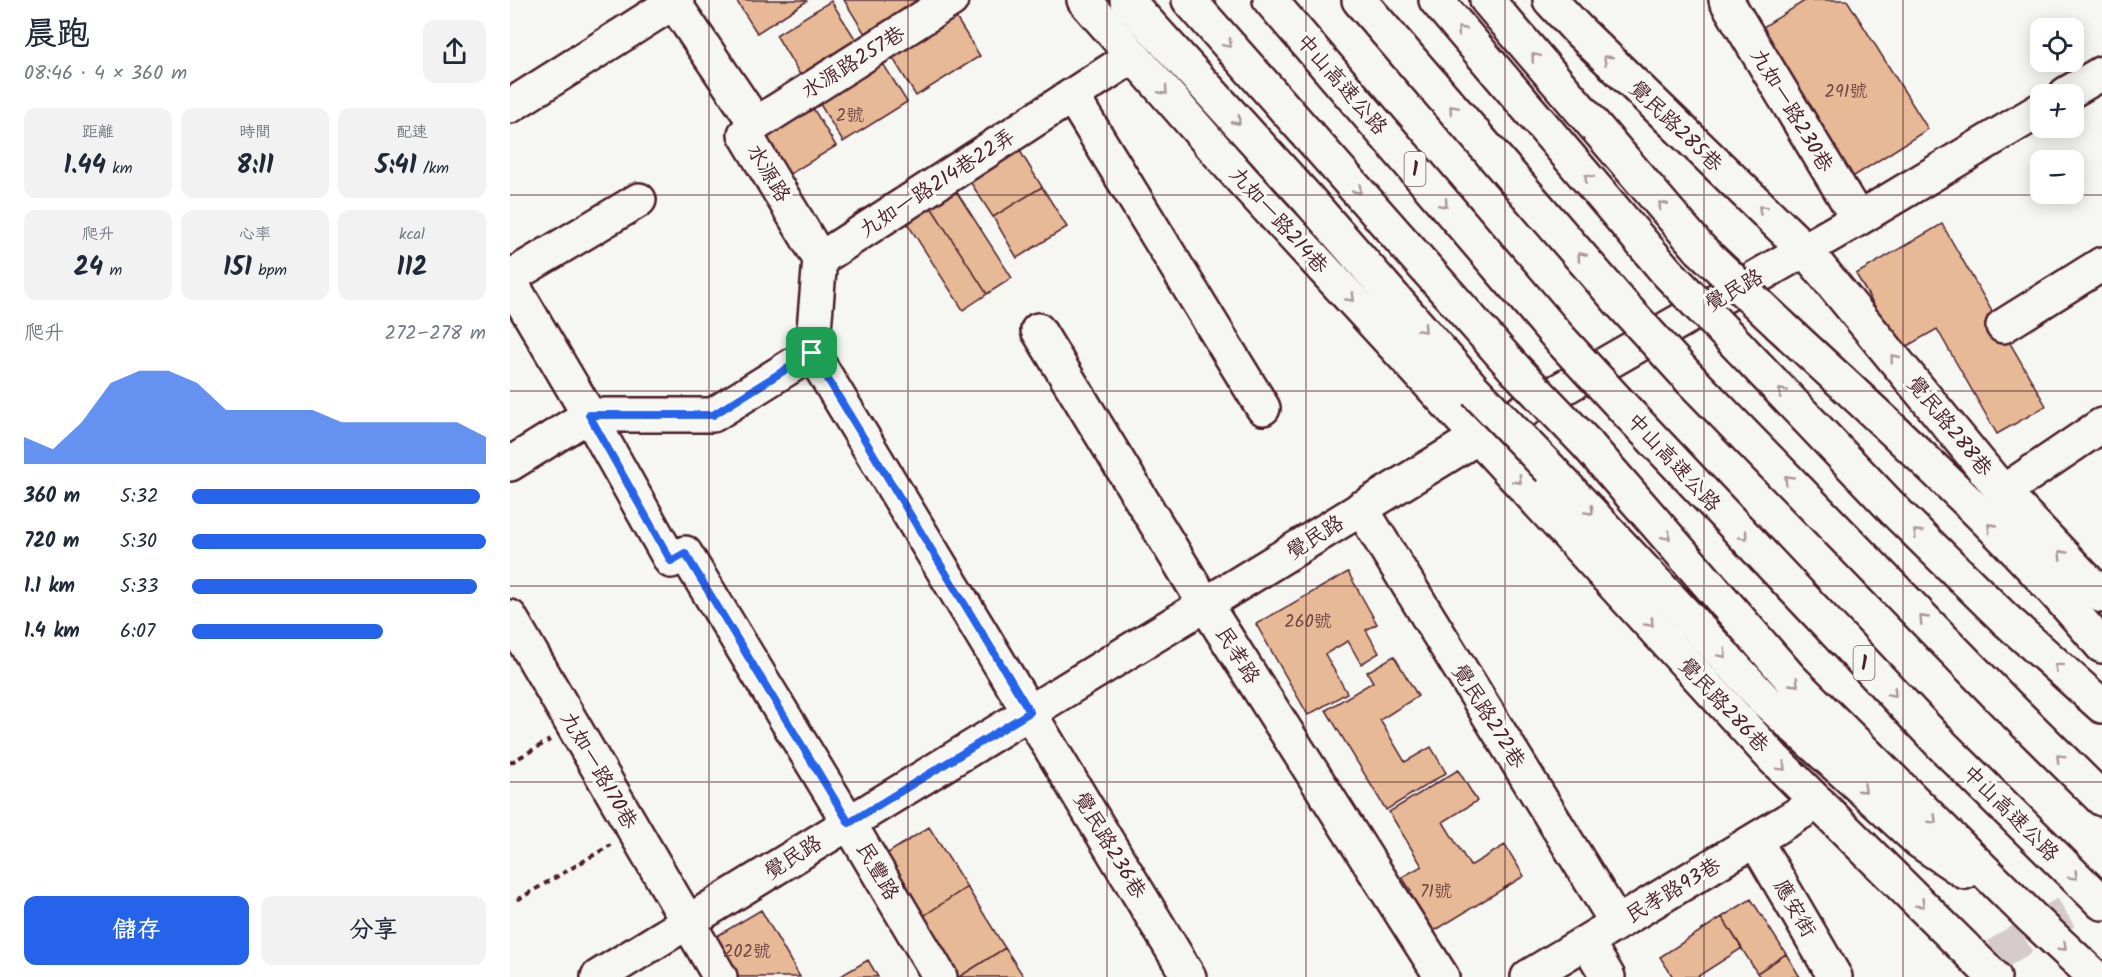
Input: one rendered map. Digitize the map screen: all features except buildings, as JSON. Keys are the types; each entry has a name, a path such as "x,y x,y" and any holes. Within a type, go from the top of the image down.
{"main road":[{"name":"水源路257巷","path":"756,124 951,0"},
{"name":"九如一路214巷","path":"1083,0 1243,181 1478,437"},
{"path":"1127,0 1315,207 1476,392 1766,700 1919,842 2031,917"},
{"path":"1189,0 1514,368 1587,444 1791,679 2031,917 2096,977"},
{"name":"中山高速公路","path":"1270,0 1560,339 1942,745 2102,903"},
{"path":"1359,0 1619,301 1691,380 2006,704 2102,799"},
{"path":"1436,0 1666,271 1897,513 2006,619 2102,706"},
{"path":"1487,0 1700,249 1938,473 2072,610 2102,646"},
{"name":"覺民路285巷","path":"1550,0 1586,38 1805,250"},
{"name":"九如一路230巷","path":"1726,0 1858,219"},
{"name":"水源路","path":"674,1 756,124 745,134 820,259"},
{"path":"510,106 674,1"},
{"name":"九如一路214巷22弄","path":"820,259 1133,56"},
{"path":"2083,84 2102,73"},
{"path":"1072,96 1263,408"},
{"name":"覺民路","path":"598,977 1478,437 1805,250 2030,116"},
{"path":"589,415 510,279 639,200"},
{"name":"覺民路288巷","path":"1805,250 2003,492 2102,596"},
{"path":"510,464 589,415 713,415 812,353 820,259"},
{"path":"2003,326 2102,264"},
{"name":"民孝路","path":"1038,330 1205,604 1442,977"},
{"name":"覺民路236巷","path":"812,353 1190,977"},
{"name":"民豐路","path":"589,415 671,561 685,553 940,977"},
{"path":"2003,492 2102,425"},
{"name":"覺民路286巷","path":"1478,437 1774,759 1982,968"},
{"name":"覺民路272巷","path":"1362,508 1617,923"},
{"name":"九如一路170巷","path":"510,617 720,977"},
{"name":"民孝路93巷","path":"1528,977 1818,802"},
{"name":"應安街","path":"1755,840 1835,977"},
{"path":"1587,942 1608,977"}],"path":[{"path":"510,763 574,727"},
{"path":"517,900 634,831"}],"tunnel":[{"path":"1996,955 2102,890"}],"route":[{"path":"812,353 1030,712 849,823 685,553 671,561 589,415 713,415 812,353"}]}
